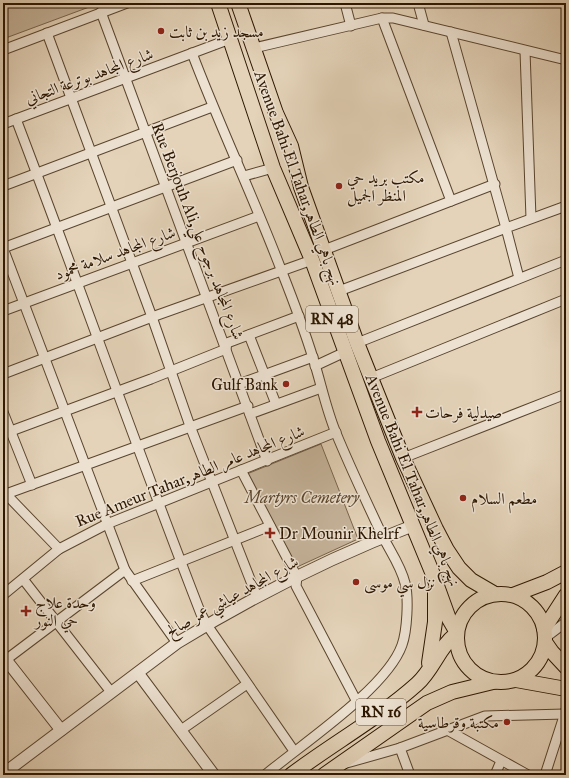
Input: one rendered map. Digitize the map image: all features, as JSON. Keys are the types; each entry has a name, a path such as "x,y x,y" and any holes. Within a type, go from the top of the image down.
{"main road":[{"name":"Avenue Bahi El Tahar,نهج باهي الطاهر","path":"218,3 273,168 312,260 378,442 432,572 449,619 456,632"},
{"name":"Avenue Bahi El Tahar,نهج باهي الطاهر","path":"238,3 276,114 291,146 301,187 357,343 403,458 446,550 465,574 495,594"},
{"path":"427,672 436,622 432,572"},
{"path":"513,595 547,582 566,572"},
{"path":"566,667 552,652 545,636 540,617 533,607 524,600 513,595 495,594 484,596 470,606 460,620 456,632 457,647 466,665 480,678 493,682 516,680 566,688"},
{"path":"516,680 527,674 536,665 542,654 545,636 566,595"},
{"name":"RN 16","path":"291,775 323,751 388,707 418,683 448,640 456,632"},
{"name":"RN 16","path":"324,775 338,771 427,703 452,692 493,682"}],"street":[{"path":"3,50 127,3"},
{"path":"345,3 351,26"},
{"path":"418,3 424,25"},
{"name":"Rue Berjouh Ali,شارع المجاهد برجوح علي","path":"101,12 205,297 267,460"},
{"path":"254,48 382,18 393,18 566,60"},
{"path":"382,18 451,201"},
{"path":"451,32 495,184 519,278"},
{"path":"47,33 132,262 190,426 236,539 257,597"},
{"name":"شارع المجاهد بوترعة التجاني","path":"3,124 230,39"},
{"path":"525,51 531,218"},
{"path":"192,53 212,107 244,176 282,270 299,316 336,432 383,537 400,566 406,585 405,633 403,644 397,658 382,677 357,702 265,775"},
{"path":"3,186 212,107"},
{"path":"16,119 58,228 136,446 207,625 294,751"},
{"path":"177,643 124,570 3,248 237,160"},
{"path":"244,176 273,168"},
{"path":"324,250 495,184"},
{"path":"339,291 566,206"},
{"name":"شارع المجاهد سلامة محمود","path":"3,311 259,216"},
{"path":"3,374 205,297 312,260"},
{"path":"357,343 566,260"},
{"path":"371,378 566,299"},
{"path":"7,432 117,392 226,349 227,343 299,316"},
{"path":"249,335 276,404"},
{"path":"239,384 264,375 345,352"},
{"path":"58,549 5,492 32,485 190,426 276,404 321,388"},
{"path":"403,458 566,394"},
{"path":"3,412 7,432 32,485"},
{"name":"Rue Ameur Tahar,شارع المجاهد عامر الطاهر","path":"3,595 58,549 107,524 336,432"},
{"path":"241,470 297,577 296,586 357,702"},
{"path":"132,581 270,526"},
{"name":"شارع المجاهد عياشي عمر صالح","path":"5,770 177,643 207,625 297,577 383,537 412,526"},
{"path":"61,730 4,659 124,570"},
{"path":"23,579 111,692"},
{"path":"545,636 566,622"},
{"path":"138,673 214,775"},
{"path":"181,730 247,684"},
{"path":"338,771 449,731 485,716 565,712 545,775"},
{"path":"449,731 528,775"},
{"path":"400,748 410,775"},
{"path":"495,775 501,761"}],"green space":[{"path":"3,3 100,3 3,39"},
{"name":"Martyrs Cemetery","path":"321,444 358,539 297,567 247,474"}],"place":[{"name":"مسجد زيد بن ثابت","path":"161,31"},
{"name":"مكتب بريد حي المنظر الجميل","path":"339,186"},
{"name":"Gulf Bank","path":"286,384"},
{"name":"صيدلية فرحات","path":"417,412"},
{"name":"مطعم السلام","path":"463,498"},
{"name":"Dr Mounir Khelrf","path":"270,533"},
{"name":"نزل سي موسى","path":"356,582"},
{"name":"وحدة علاج حي النور","path":"26,611"},
{"name":"مكتبة وقرطاسية","path":"507,722"}]}
